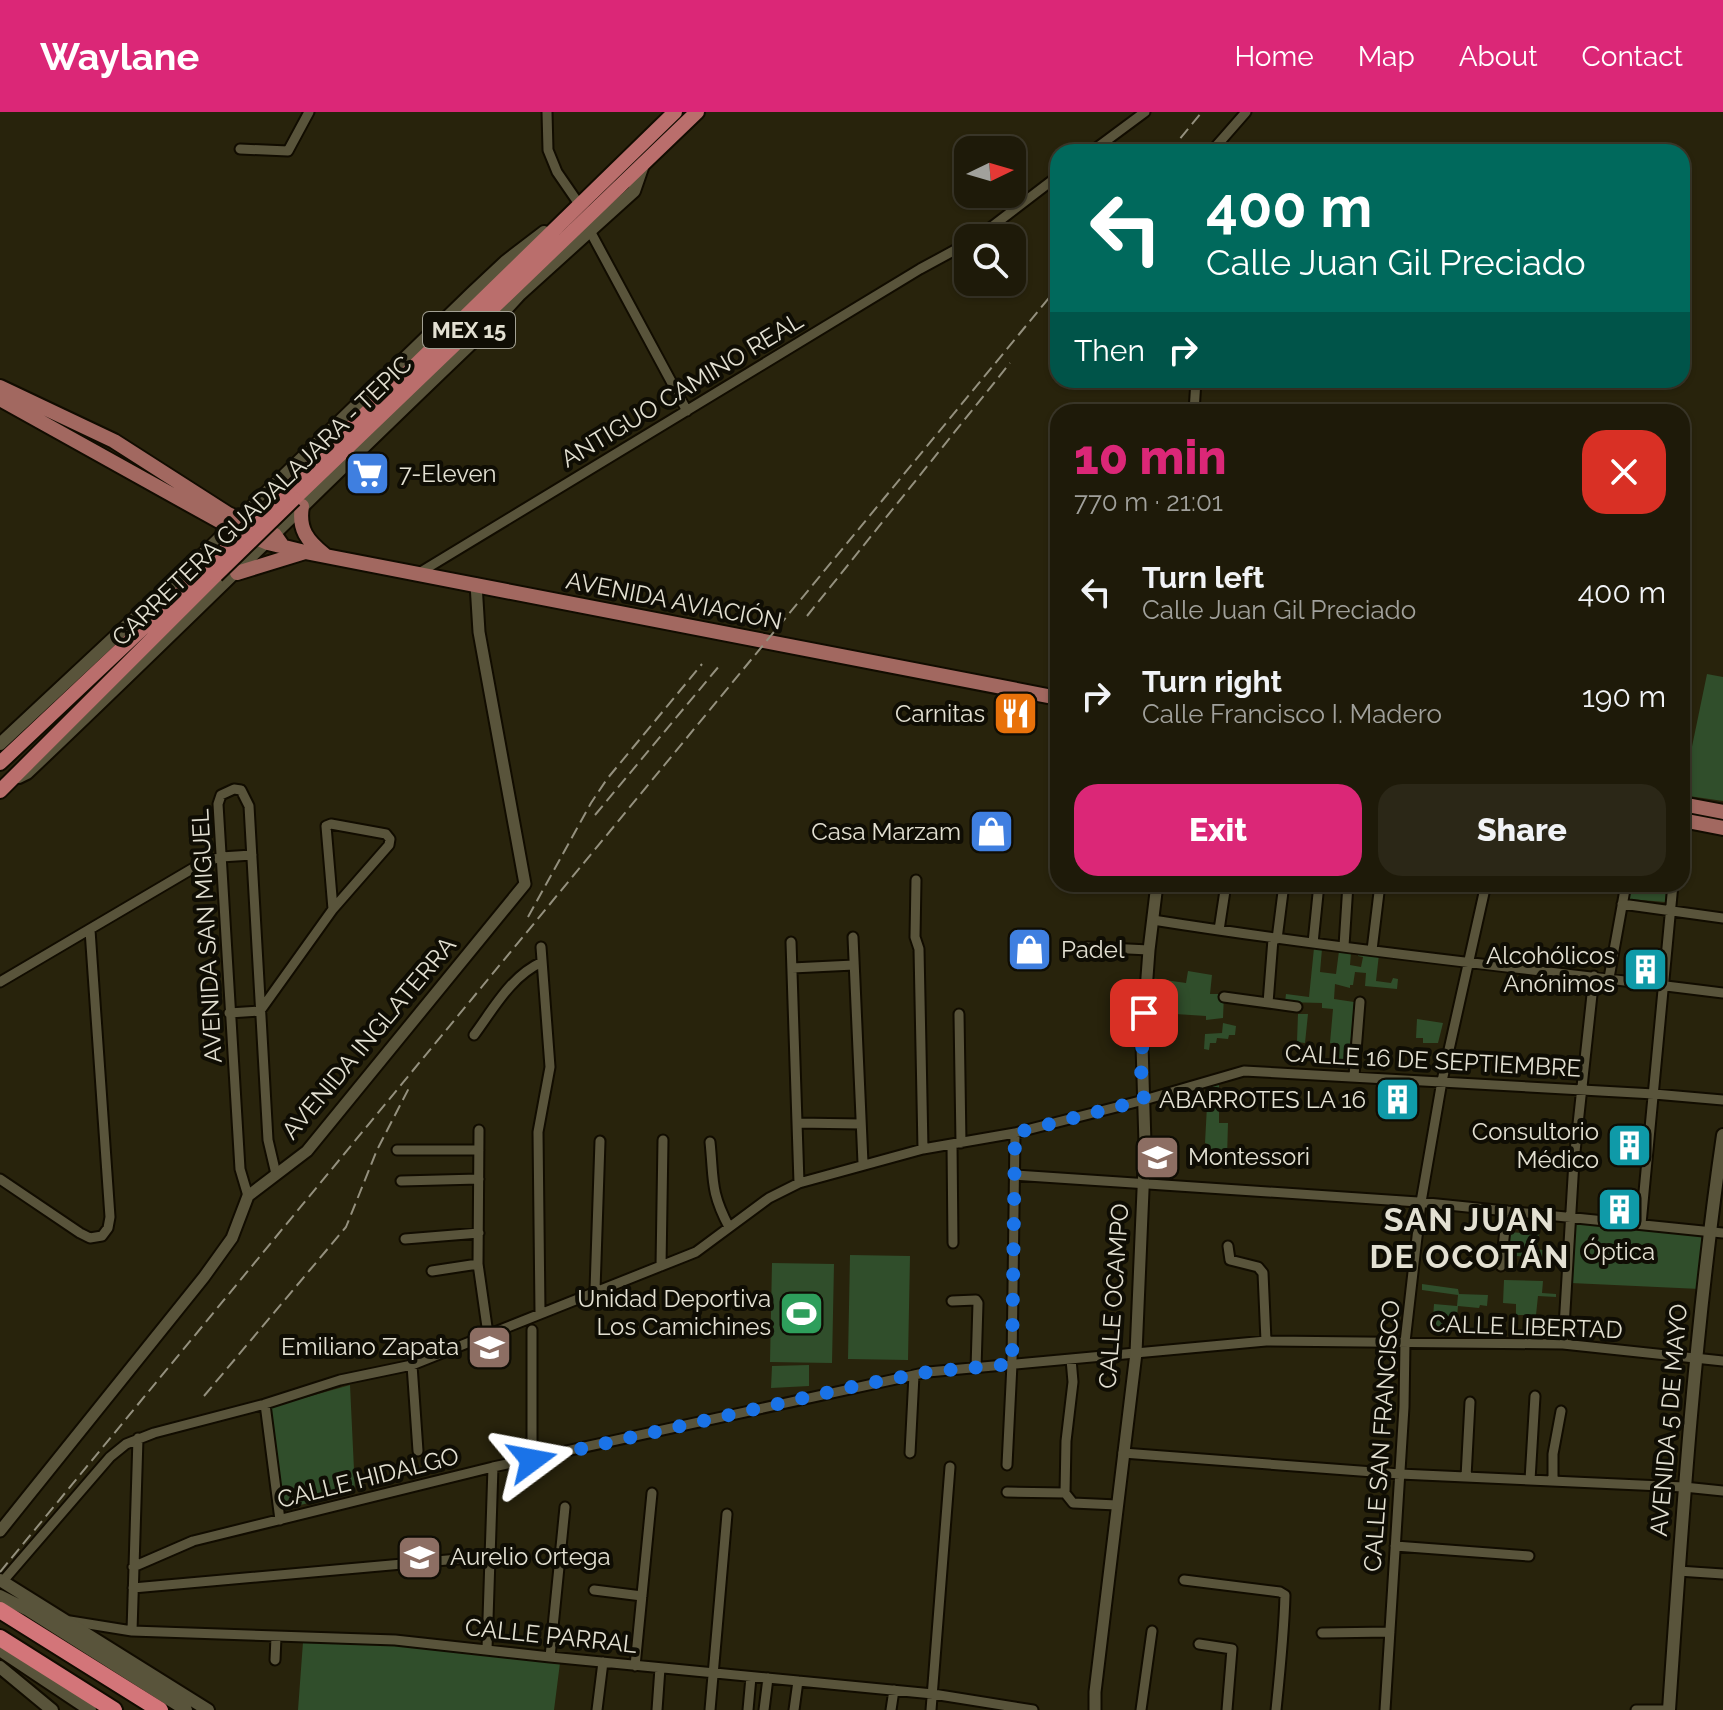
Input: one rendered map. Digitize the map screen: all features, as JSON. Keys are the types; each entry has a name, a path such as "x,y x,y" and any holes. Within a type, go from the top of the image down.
{"highway":[{"name":"CARRETERA GUADALAJARA - TEPIC","path":"0,791 213,570 574,208 675,112"},
{"name":"CARRETERA GUADALAJARA - TEPIC","path":"290,493 697,112"},
{"name":"CARRETERA GUADALAJARA - TEPIC","path":"0,763 213,570"},
{"path":"0,1610 160,1710"},
{"path":"0,1638 114,1710"}],"main road":[{"path":"0,744 234,523 290,493 497,319 520,294 634,191 644,162"},
{"path":"0,387 114,441 234,523"},
{"path":"0,399 234,523"},
{"path":"11,780 27,773 237,573 275,541 290,493"},
{"path":"290,493 304,534 325,556"},
{"name":"AVENIDA AVIACIÓN","path":"234,523 305,552 1050,696"},
{"path":"237,573 305,552"},
{"path":"194,563 211,561 220,566 224,580 219,591"},
{"path":"1690,806 1723,812"},
{"path":"1690,822 1723,828"},
{"name":"AVENIDA 5 DE MAYO","path":"1669,1710 1696,1358 1723,1135"},
{"path":"1,1582 208,1710"},
{"path":"0,1596 28,1610 186,1710"},
{"path":"0,1650 90,1710"},
{"path":"0,1667 52,1710"}],"street":[{"path":"240,149 288,151 309,112"},
{"path":"547,112 548,150 574,208"},
{"path":"1102,144 1145,112"},
{"path":"1218,144 1246,112"},
{"path":"995,224 1050,182"},
{"path":"590,231 687,411"},
{"name":"ANTIGUO CAMINO REAL","path":"418,574 954,251"},
{"name":"AVENIDA INGLATERRA","path":"248,1196 307,1151 525,884 479,632 476,584"},
{"name":"AVENIDA SAN MIGUEL","path":"248,1196 240,1169 218,804 221,795 234,789 241,790 247,797 268,1140 276,1174"},
{"path":"229,1013 260,1011 333,909 389,845 390,839 386,834 331,824 326,826 333,909"},
{"path":"0,982 202,863 221,857 252,855"},
{"path":"916,880 915,937 919,949 923,1149"},
{"name":"CALLE OCAMPO","path":"1095,1710 1136,1353 1143,1183 1142,1045 1156,892"},
{"path":"1219,930 1225,892"},
{"path":"1268,1003 1283,892"},
{"path":"1313,943 1318,892"},
{"path":"1344,946 1347,892"},
{"path":"1372,950 1379,892"},
{"name":"CALLE SAN FRANCISCO","path":"1385,1710 1405,1342 1421,1202 1442,1081 1484,892"},
{"path":"1609,978 1624,892"},
{"path":"1641,1224 1672,892"},
{"path":"1622,904 1723,918"},
{"path":"1153,920 1275,939 1723,993"},
{"path":"0,1179 90,1238 102,1236 108,1228 110,1217 90,930"},
{"path":"853,937 863,1163"},
{"path":"791,942 799,1183"},
{"path":"540,1312 538,1132 550,1067 541,947"},
{"path":"1087,947 1149,950"},
{"path":"474,1035 517,978 526,969 542,962"},
{"path":"792,968 854,965"},
{"path":"1563,1344 1581,1090 1594,976"},
{"path":"1224,997 1297,1007"},
{"path":"1354,1076 1360,1002"},
{"path":"953,1243 959,1014"},
{"name":"CALLE 16 DE SEPTIEMBRE","path":"138,1438 340,1380 412,1365 696,1252 769,1198 799,1183 923,1149 1015,1133 1244,1071 1723,1100"},
{"path":"797,1123 861,1124"},
{"path":"479,1130 478,1264 488,1334"},
{"path":"1007,1465 1012,1364 1015,1133"},
{"path":"661,1266 663,1140"},
{"path":"595,1290 600,1141"},
{"path":"710,1142 712,1186 729,1227"},
{"path":"397,1150 479,1150"},
{"path":"1014,1175 1421,1202 1723,1233"},
{"path":"401,1181 479,1179"},
{"path":"0,1531 204,1277 232,1238 248,1196"},
{"path":"1501,1266 1507,1211"},
{"path":"405,1239 479,1233"},
{"path":"1228,1246 1230,1260 1258,1267 1263,1273 1266,1341"},
{"path":"432,1271 478,1264"},
{"path":"952,1301 976,1300 979,1307 976,1368"},
{"path":"532,1330 532,1460"},
{"name":"CALLE LIBERTAD","path":"1136,1353 1266,1341 1563,1344 1723,1361"},
{"name":"CALLE HIDALGO","path":"133,1567 193,1541 493,1467 914,1375 1136,1353"},
{"path":"1071,1359 1073,1382 1066,1441 1065,1493 1073,1503 1117,1505"},
{"path":"412,1365 418,1451"},
{"path":"910,1453 914,1375"},
{"path":"1530,1480 1535,1396"},
{"path":"1466,1477 1470,1402"},
{"path":"265,1404 280,1520"},
{"path":"1553,1481 1553,1454 1561,1411"},
{"path":"1,1582 110,1457 138,1438 132,1631"},
{"path":"1123,1453 1400,1474 1723,1491"},
{"path":"487,1649 493,1467"},
{"path":"931,1710 950,1467"},
{"path":"1007,1492 1065,1493"},
{"path":"635,1666 652,1493"},
{"path":"550,1657 565,1507"},
{"path":"710,1710 727,1514"},
{"path":"1395,1546 1529,1556"},
{"path":"133,1588 492,1556"},
{"path":"1678,1571 1723,1574"},
{"path":"1184,1580 1285,1595 1276,1710"},
{"path":"594,1590 642,1596"},
{"name":"CALLE PARRAL","path":"64,1621 132,1631 395,1640 933,1694 969,1705 1033,1710"},
{"path":"1141,1710 1152,1631"},
{"path":"1322,1633 1390,1632"},
{"path":"275,1660 276,1637"},
{"path":"1199,1644 1232,1649 1227,1710"},
{"path":"597,1710 603,1662"},
{"path":"657,1710 660,1668"},
{"path":"748,1710 751,1677"},
{"path":"764,1710 768,1678"},
{"path":"794,1710 798,1681"},
{"path":"891,1710 894,1690"},
{"path":"1636,1710 1669,1710"}],"green space":[{"path":"1707,674 1723,677 1723,801 1690,796 1690,756"},
{"path":"1630,892 1666,892 1665,902 1629,899"},
{"path":"1314,948 1322,949 1320,972 1336,974 1339,951 1351,952 1350,965 1361,967 1363,957 1358,953 1379,954 1376,981 1391,983 1393,978 1398,979 1397,989 1365,986 1366,973 1355,972 1350,988 1335,984 1334,999 1354,1002 1349,1061 1335,1060 1336,1044 1330,1043 1333,1009 1322,1008 1322,1003 1285,1002 1286,994 1309,997"},
{"path":"1188,971 1212,975 1210,994 1224,994 1223,1018 1206,1020 1206,1016 1160,1013 1162,989 1151,988 1151,978 1186,983"},
{"path":"1298,1014 1308,1014 1305,1043 1297,1042"},
{"path":"1417,1019 1443,1023 1438,1043 1423,1043 1423,1038 1416,1038"},
{"path":"1223,1023 1236,1026 1235,1035 1229,1035 1228,1039 1217,1038 1216,1043 1210,1043 1209,1050 1204,1049 1205,1034 1222,1033"},
{"path":"1219,1084 1219,1123 1228,1123 1227,1158 1216,1157 1215,1152 1209,1152 1205,1143 1208,1087"},
{"path":"1574,1220 1705,1235 1700,1289 1571,1283"},
{"path":"1509,1232 1539,1234 1537,1249 1543,1250 1542,1260 1526,1262 1526,1257 1517,1256 1515,1264 1506,1263"},
{"path":"850,1255 910,1256 908,1360 848,1359"},
{"name":"Unidad Deportiva Los Camichines","path":"772,1263 834,1264 832,1363 770,1362"},
{"path":"1504,1280 1543,1281 1542,1293 1556,1294 1556,1297 1538,1296 1536,1315 1516,1315 1516,1304 1503,1303"},
{"path":"1422,1284 1458,1289 1459,1294 1488,1295 1487,1306 1458,1306 1457,1317 1443,1316 1443,1334 1432,1333 1434,1304 1457,1306 1458,1295 1422,1290"},
{"name":"Unidad Deportiva Los Camichines","path":"809,1365 809,1386 771,1388 772,1366"},
{"path":"350,1385 355,1491 281,1510 268,1408"},
{"path":"303,1642 396,1643 560,1663 554,1710 298,1710"}],"railway":[{"path":"1176,144 1202,112"},
{"path":"0,1572 1050,297"},
{"path":"807,616 1010,363"},
{"path":"528,917 607,779 702,664"},
{"path":"595,815 720,665"},
{"path":"204,1396 346,1227 377,1150 410,1086"}],"place":[{"name":"7-Eleven","path":"368,474"},
{"name":"Carnitas","path":"1016,714"},
{"name":"Casa Marzam","path":"992,832"},
{"name":"Padel","path":"1030,950"},
{"name":"Alcohólicos Anónimos","path":"1646,970"},
{"name":"ABARROTES LA 16","path":"1397,1100"},
{"name":"Consultorio Médico","path":"1630,1146"},
{"name":"Montessori","path":"1157,1157"},
{"name":"Óptica","path":"1619,1210"},
{"name":"Unidad Deportiva Los Camichines","path":"802,1313"},
{"name":"Emiliano Zapata","path":"490,1347"},
{"name":"Aurelio Ortega","path":"419,1557"}],"district":[{"name":"SAN JUAN DE OCOTÁN","path":"1470,1238"}],"route":[{"path":"532,1460 865,1384 928,1372 1012,1364 1015,1133 1144,1100 1141,1070 1144,1013"}]}
